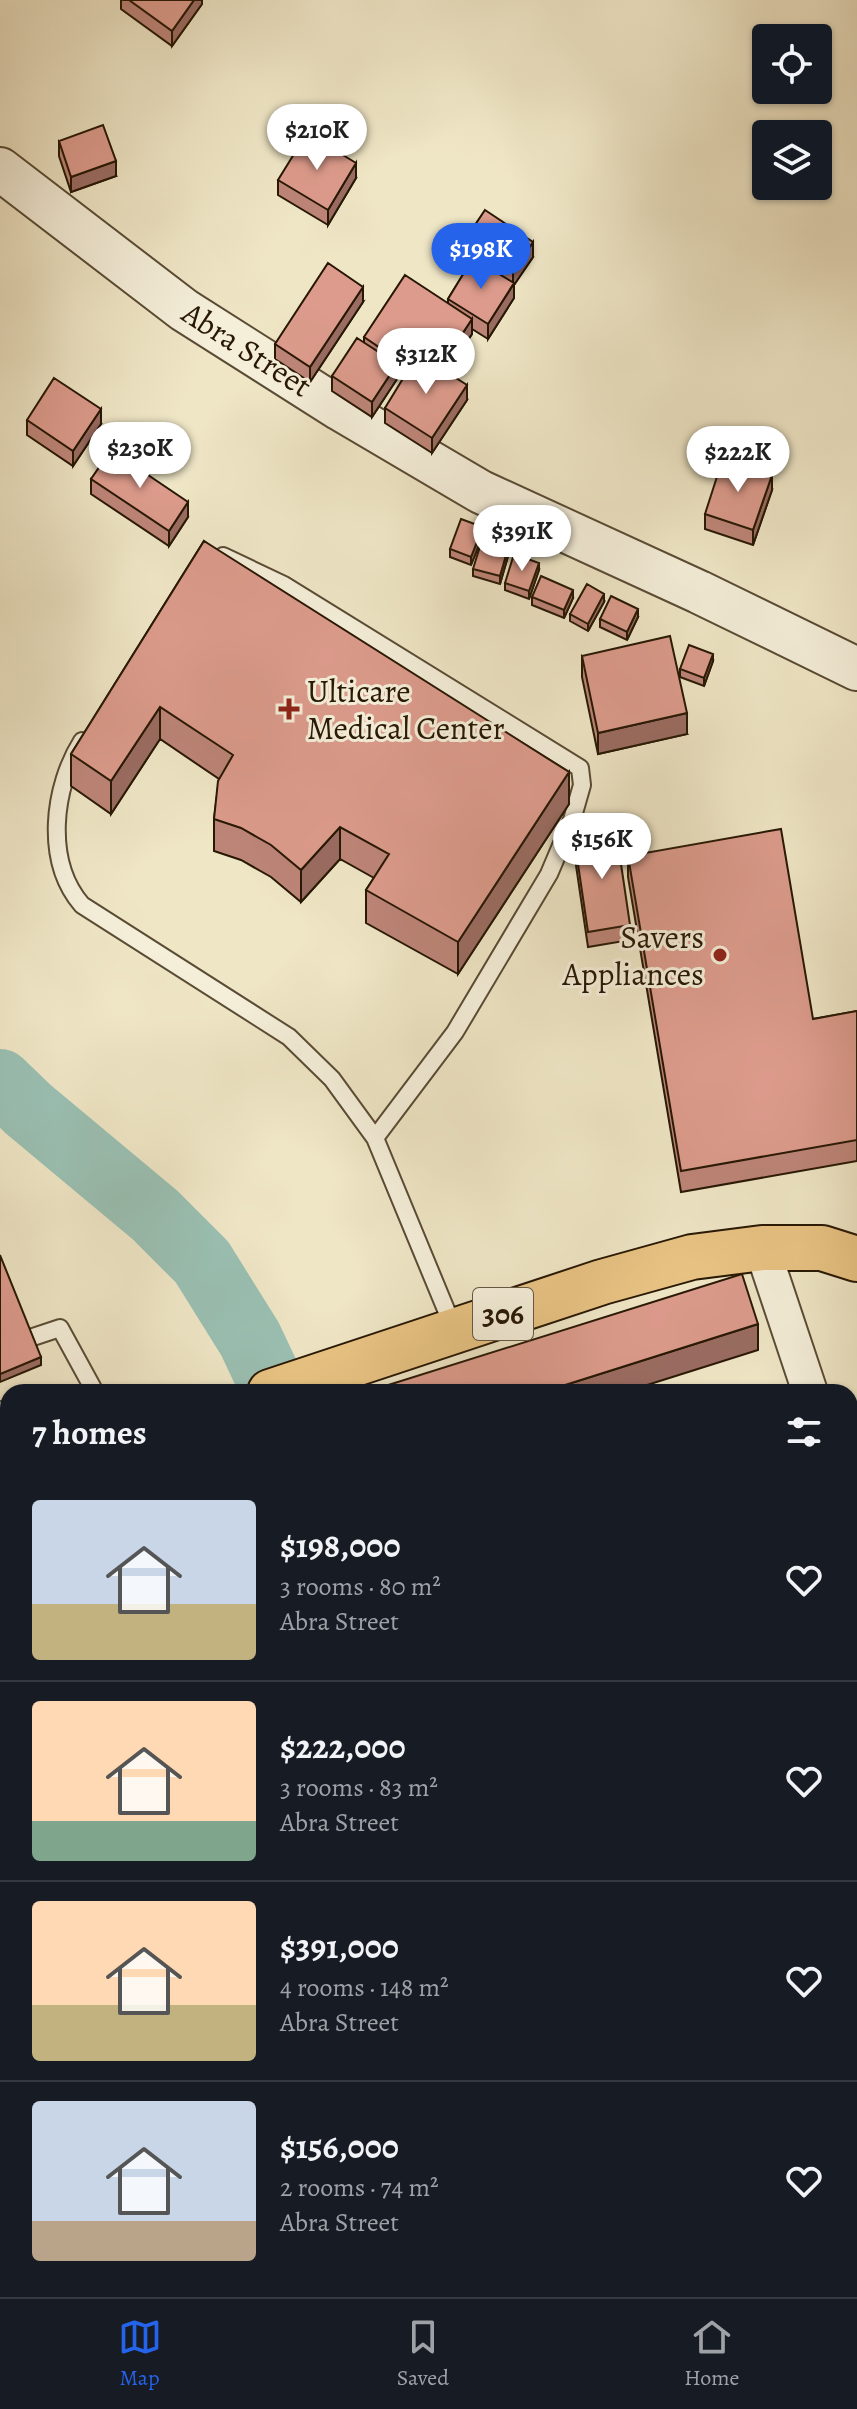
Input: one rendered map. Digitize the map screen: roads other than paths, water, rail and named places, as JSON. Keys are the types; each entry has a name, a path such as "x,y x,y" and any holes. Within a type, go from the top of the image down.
{"main road":[{"name":"306","path":"296,1384 602,1282 692,1257 762,1248 822,1248 857,1259"}],"street":[{"name":"Abra Street","path":"0,169 184,310 340,409 481,492 857,669"},
{"path":"762,1248 807,1384"}],"lane":[{"path":"207,548 284,585 580,768 582,785 572,820 549,874 455,1032 375,1138"},
{"path":"87,732 61,785 57,812 61,869 69,889 82,905 289,1037 332,1079 375,1138 454,1330"},
{"path":"0,1348 60,1328 91,1384"}],"waterway":[{"path":"0,1082 155,1215 202,1262 250,1339 271,1384"}],"place":[{"name":"Ulticare Medical Center","path":"289,709"},
{"name":"Savers Appliances","path":"720,955"}]}
